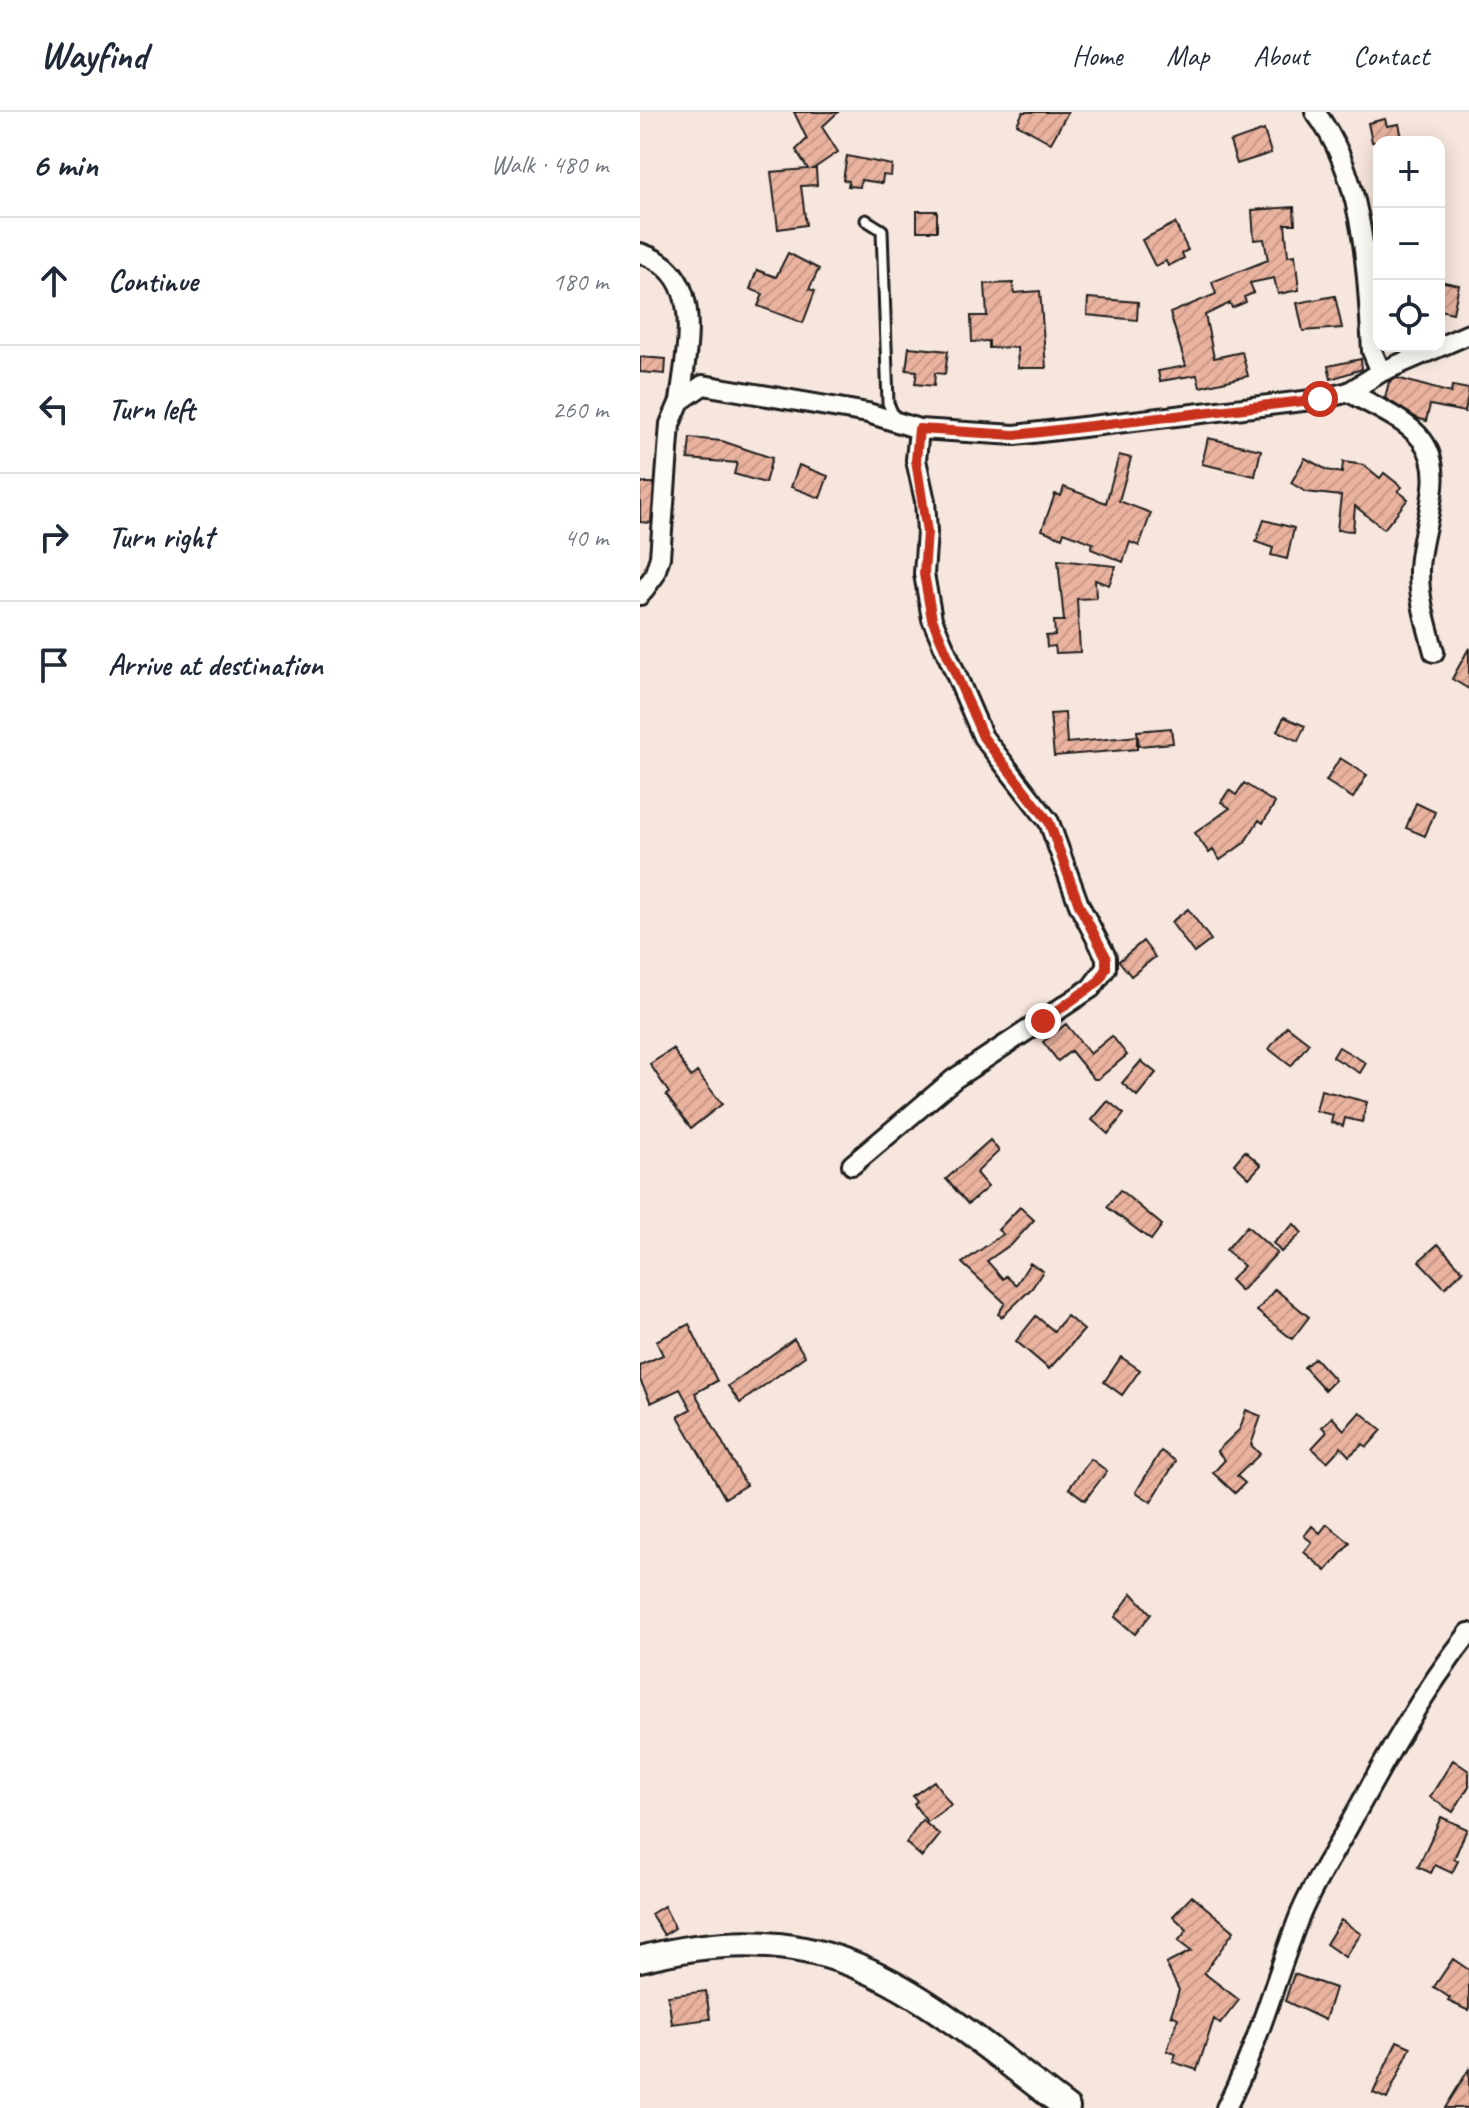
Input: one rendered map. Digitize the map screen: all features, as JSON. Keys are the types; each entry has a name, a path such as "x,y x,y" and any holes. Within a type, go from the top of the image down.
{"main road":[{"path":"640,1959 688,1947 730,1943 776,1945 829,1953 875,1971 933,2008 1067,2108"}],"street":[{"path":"1315,112 1342,157 1352,188 1372,351 1381,372"},
{"path":"640,253 651,256 678,278 689,312 680,401 670,424 660,557 654,576 640,595"},
{"path":"680,401 703,385 868,413 919,429 1015,435 1320,399 1349,392 1381,372 1469,334"},
{"path":"1349,392 1420,437 1428,450 1432,497 1419,569 1421,603 1434,652"},
{"path":"852,1165 954,1079 1091,988 1106,968 1106,957 1079,905 1049,822 983,737 932,619 924,574 927,532 916,460 919,429"},
{"path":"1226,2108 1275,1994 1298,1920 1313,1890 1398,1737 1436,1675 1469,1633"}],"lane":[{"path":"866,220 882,230 888,403 896,422"}],"building":[{"path":"794,112 838,112 822,127 838,152 813,169 816,169 817,185 801,186 806,225 778,229 771,172 808,169 796,150 807,139"},
{"path":"1023,112 1068,112 1051,143 1017,124"},
{"path":"1385,119 1387,126 1399,124 1402,136 1373,136 1372,142 1368,123"},
{"path":"1264,130 1271,153 1237,164 1230,142"},
{"path":"847,156 892,165 891,176 883,175 882,183 861,180 860,187 848,186 849,181 843,180"},
{"path":"1294,207 1295,224 1285,224 1288,256 1295,255 1299,290 1278,294 1274,278 1250,283 1254,293 1244,297 1246,302 1232,308 1230,303 1205,315 1214,358 1242,352 1248,376 1200,387 1197,375 1160,381 1158,371 1186,366 1170,313 1216,294 1212,282 1268,260 1264,239 1254,240 1252,210"},
{"path":"917,211 937,211 937,231 917,231"},
{"path":"1175,223 1188,250 1182,253 1184,258 1168,266 1166,261 1155,266 1142,240"},
{"path":"788,253 819,269 809,289 815,291 803,323 758,306 763,294 750,289 757,270 776,277"},
{"path":"1445,282 1459,285 1453,313 1445,311"},
{"path":"1013,283 1014,293 1040,291 1046,368 1018,368 1017,347 989,348 989,341 972,342 971,316 987,316 985,284"},
{"path":"1335,296 1342,328 1303,331 1297,303"},
{"path":"1088,298 1138,302 1137,320 1087,315"},
{"path":"909,347 948,351 945,374 935,373 934,386 915,384 917,371 906,370"},
{"path":"640,357 666,359 665,374 640,372"},
{"path":"1361,359 1362,369 1331,379 1328,366"},
{"path":"1397,378 1451,393 1452,386 1469,389 1465,412 1430,405 1426,421 1417,418 1385,398 1389,382"},
{"path":"690,438 722,441 772,458 765,483 734,474 737,463 688,459"},
{"path":"1208,438 1261,450 1255,476 1202,464"},
{"path":"1119,455 1131,458 1119,501 1151,513 1139,546 1130,542 1123,562 1091,549 1093,543 1064,532 1062,538 1042,530 1055,494 1061,496 1064,487 1106,503"},
{"path":"1305,458 1327,470 1342,473 1343,462 1364,465 1380,478 1384,473 1402,487 1398,491 1408,499 1384,529 1355,506 1353,531 1337,530 1341,496 1306,492 1291,483"},
{"path":"799,465 828,476 820,498 791,487"},
{"path":"640,483 654,483 651,523 640,522"},
{"path":"1264,520 1294,528 1287,559 1271,555 1273,548 1256,542"},
{"path":"1058,560 1116,566 1109,585 1095,580 1096,598 1077,599 1080,652 1056,653 1055,646 1047,647 1046,636 1055,635 1054,621 1064,621"},
{"path":"1469,648 1469,689 1452,679"},
{"path":"1065,713 1067,743 1137,736 1137,749 1054,756 1050,714"},
{"path":"1284,717 1305,726 1298,741 1277,731"},
{"path":"1171,728 1173,743 1139,746 1137,731"},
{"path":"1340,758 1367,775 1353,798 1326,781"},
{"path":"1244,783 1275,803 1263,823 1259,820 1244,843 1220,860 1213,850 1209,853 1195,833 1230,808 1221,802 1229,790 1236,795"},
{"path":"1416,803 1435,812 1425,836 1406,828"},
{"path":"1188,909 1211,940 1194,953 1171,922"},
{"path":"1143,941 1155,957 1131,976 1119,961"},
{"path":"1066,1024 1090,1054 1112,1036 1127,1055 1098,1079 1094,1079 1071,1051 1058,1061 1043,1042"},
{"path":"1287,1026 1309,1043 1291,1066 1269,1049"},
{"path":"1339,1047 1366,1063 1360,1073 1333,1057"},
{"path":"673,1049 691,1077 697,1072 722,1104 691,1128 666,1095 669,1093 650,1064"},
{"path":"1141,1061 1156,1073 1137,1096 1122,1083"},
{"path":"1321,1090 1367,1102 1362,1122 1345,1118 1343,1126 1331,1122 1333,1115 1316,1111"},
{"path":"1108,1101 1124,1114 1108,1134 1092,1120"},
{"path":"990,1140 999,1151 976,1173 988,1187 968,1204 946,1179"},
{"path":"1245,1151 1261,1165 1249,1178 1234,1164"},
{"path":"1120,1190 1162,1225 1151,1240 1107,1207"},
{"path":"1020,1207 1034,1220 1013,1243 987,1261 1003,1279 1006,1276 1016,1285 1030,1263 1043,1271 1032,1288 1002,1317 998,1314 1005,1303 962,1263 1003,1234 998,1230"},
{"path":"1294,1224 1302,1233 1281,1252 1273,1243"},
{"path":"1247,1226 1277,1253 1241,1291 1230,1280 1244,1266 1226,1250"},
{"path":"1438,1244 1463,1271 1445,1288 1419,1261"},
{"path":"1275,1289 1309,1317 1292,1339 1257,1311"},
{"path":"1036,1316 1054,1331 1067,1316 1084,1330 1049,1369 1016,1341"},
{"path":"689,1324 717,1381 695,1393 746,1485 725,1498 678,1416 691,1409 680,1389 651,1403 640,1380 640,1365 663,1355 656,1341"},
{"path":"794,1339 805,1356 740,1403 728,1386"},
{"path":"1121,1357 1140,1370 1122,1395 1104,1382"},
{"path":"1315,1358 1335,1380 1325,1390 1304,1367"},
{"path":"1246,1410 1261,1416 1251,1445 1260,1454 1237,1476 1245,1483 1235,1493 1213,1473 1225,1460 1217,1451 1240,1429"},
{"path":"1360,1412 1382,1430 1367,1447 1363,1444 1349,1456 1341,1447 1327,1462 1312,1448 1327,1432 1322,1427 1332,1417 1344,1430"},
{"path":"1161,1451 1176,1461 1151,1502 1136,1492"},
{"path":"1091,1459 1107,1471 1085,1500 1069,1488"},
{"path":"1327,1524 1350,1543 1326,1571 1304,1552 1312,1542 1304,1536 1312,1526 1320,1533"},
{"path":"1132,1593 1151,1614 1135,1634 1115,1617"},
{"path":"1453,1760 1469,1771 1469,1786 1453,1812 1430,1797"},
{"path":"934,1781 951,1805 927,1822 914,1804 917,1801 913,1796"},
{"path":"1441,1817 1467,1829 1454,1859 1458,1861 1452,1873 1435,1865 1431,1873 1418,1867"},
{"path":"922,1820 940,1835 922,1857 906,1843"},
{"path":"1192,1896 1234,1931 1204,1973 1239,2000 1220,2024 1214,2019 1197,2070 1173,2062 1176,2054 1167,2051 1178,2018 1171,2015 1179,1990 1166,1964 1191,1951 1178,1941 1187,1930 1173,1916"},
{"path":"664,1906 675,1928 664,1935 651,1914"},
{"path":"1341,1920 1361,1934 1345,1957 1326,1944"},
{"path":"1453,1959 1469,1970 1469,2011 1448,2001 1450,1998 1434,1987"},
{"path":"1294,1974 1335,1988 1325,2020 1285,2001"},
{"path":"706,1991 710,2019 672,2024 668,1996"},
{"path":"1397,2041 1411,2047 1387,2099 1373,2093"},
{"path":"1469,2069 1469,2108 1445,2108"}],"route":[{"path":"1043,1021 1099,981 1106,968 1106,957 1079,905 1049,822 983,737 932,619 926,601 924,574 927,532 925,501 916,460 919,429 1015,435 1320,399"}]}
